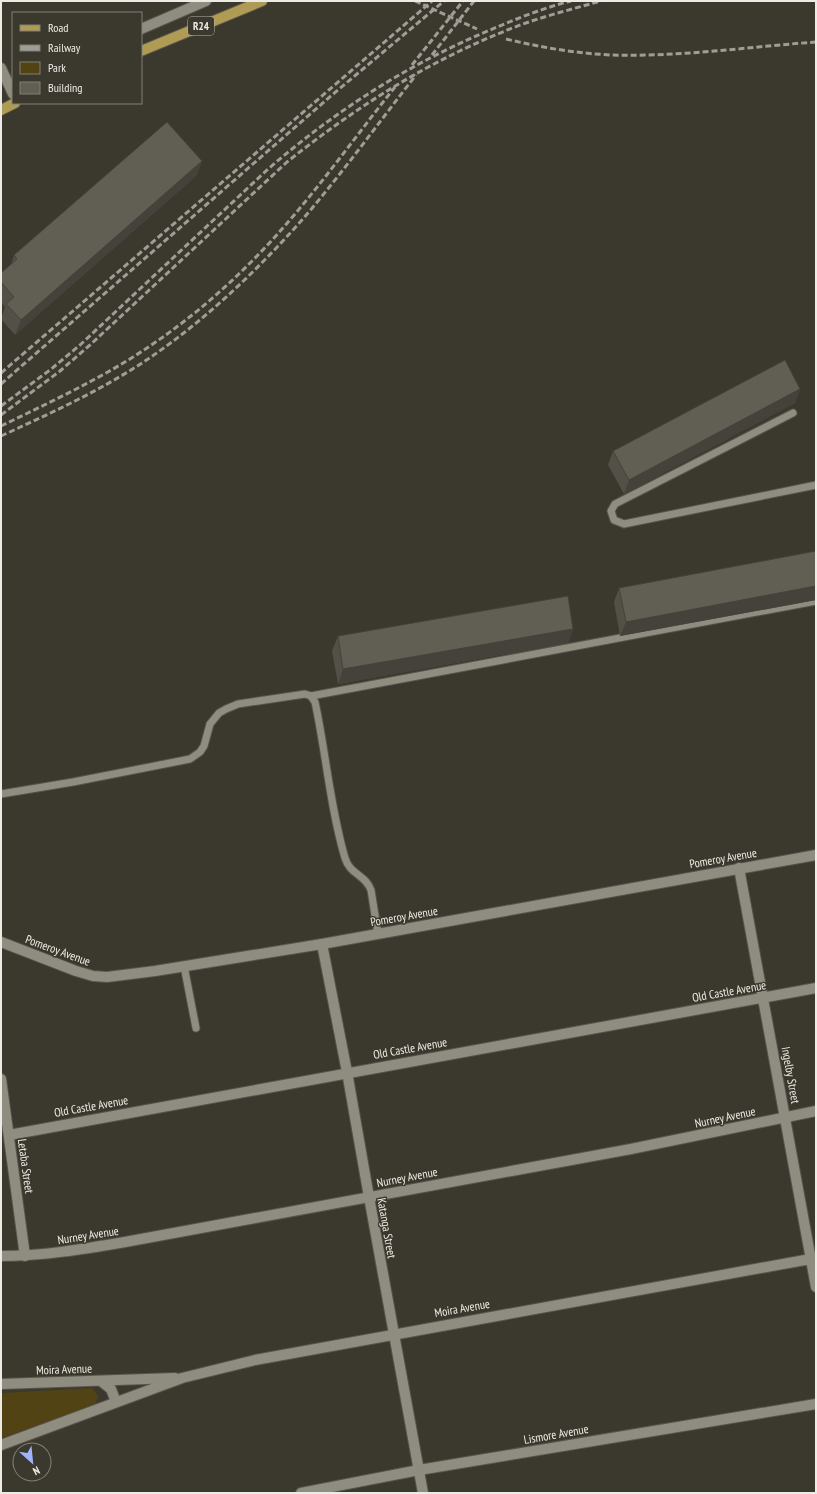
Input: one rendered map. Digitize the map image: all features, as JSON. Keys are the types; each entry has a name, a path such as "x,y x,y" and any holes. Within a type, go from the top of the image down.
{"main road":[{"name":"R24","path":"142,51 262,1"},
{"path":"1,110 13,104"}],"street":[{"path":"142,29 206,1"},
{"path":"1,68 9,88"},
{"name":"Pomeroy Avenue","path":"1,942 48,961 93,976 107,978 322,944 816,855"},
{"name":"Ingelby Street","path":"739,868 785,1117 813,1258 816,1287"},
{"name":"Katanga Street","path":"322,944 347,1072 423,1493"},
{"name":"Old Castle Avenue","path":"9,1135 347,1072 816,988"},
{"name":"Letaba Street","path":"1,1079 25,1256"},
{"name":"Nurney Avenue","path":"1,1256 61,1253 631,1149 710,1134 816,1111"},
{"name":"Moira Avenue","path":"1,1445 182,1378 255,1360 813,1258"},
{"path":"101,1381 138,1378 182,1378"},
{"name":"Moira Avenue","path":"1,1384 101,1381 111,1389 116,1402"},
{"name":"Lismore Avenue","path":"301,1493 419,1470 816,1404"}],"lane":[{"path":"793,413 615,504 611,511 614,520 624,524 816,485"},
{"path":"1,794 73,782 190,759 200,752 204,746 210,724 219,713 238,704 297,694 311,696 816,601"},
{"path":"311,696 317,712 336,820 345,859 351,870 364,878 368,883 378,934"},
{"path":"184,966 196,1028"}],"green space":[{"path":"92,1388 98,1396 96,1403 90,1407 1,1438 1,1393"}],"building":[{"path":"167,122 202,161 21,320 6,304 14,297 1,282 1,273 17,259 14,255"},
{"path":"785,360 800,389 629,480 613,451"},
{"path":"816,551 816,586 626,622 619,588"},
{"path":"568,596 573,629 343,669 338,636"}],"railway":[{"path":"415,1 477,29"},
{"path":"1,373 432,1"},
{"path":"1,384 332,95 444,1"},
{"path":"412,65 463,1"},
{"path":"432,55 474,1"},
{"path":"1,406 50,370 80,345 267,170 319,128 373,91 430,58 490,30 550,7 571,1"},
{"path":"1,415 60,371 287,162 338,123 419,72 475,44 529,22 601,1"},
{"path":"506,39 575,52 610,55 688,53 816,42"},
{"path":"1,436 39,419 113,381 170,344 212,310 272,253 308,213 416,75"},
{"path":"1,426 80,387 125,362 181,324 215,296 248,265 306,201 395,87"}]}
